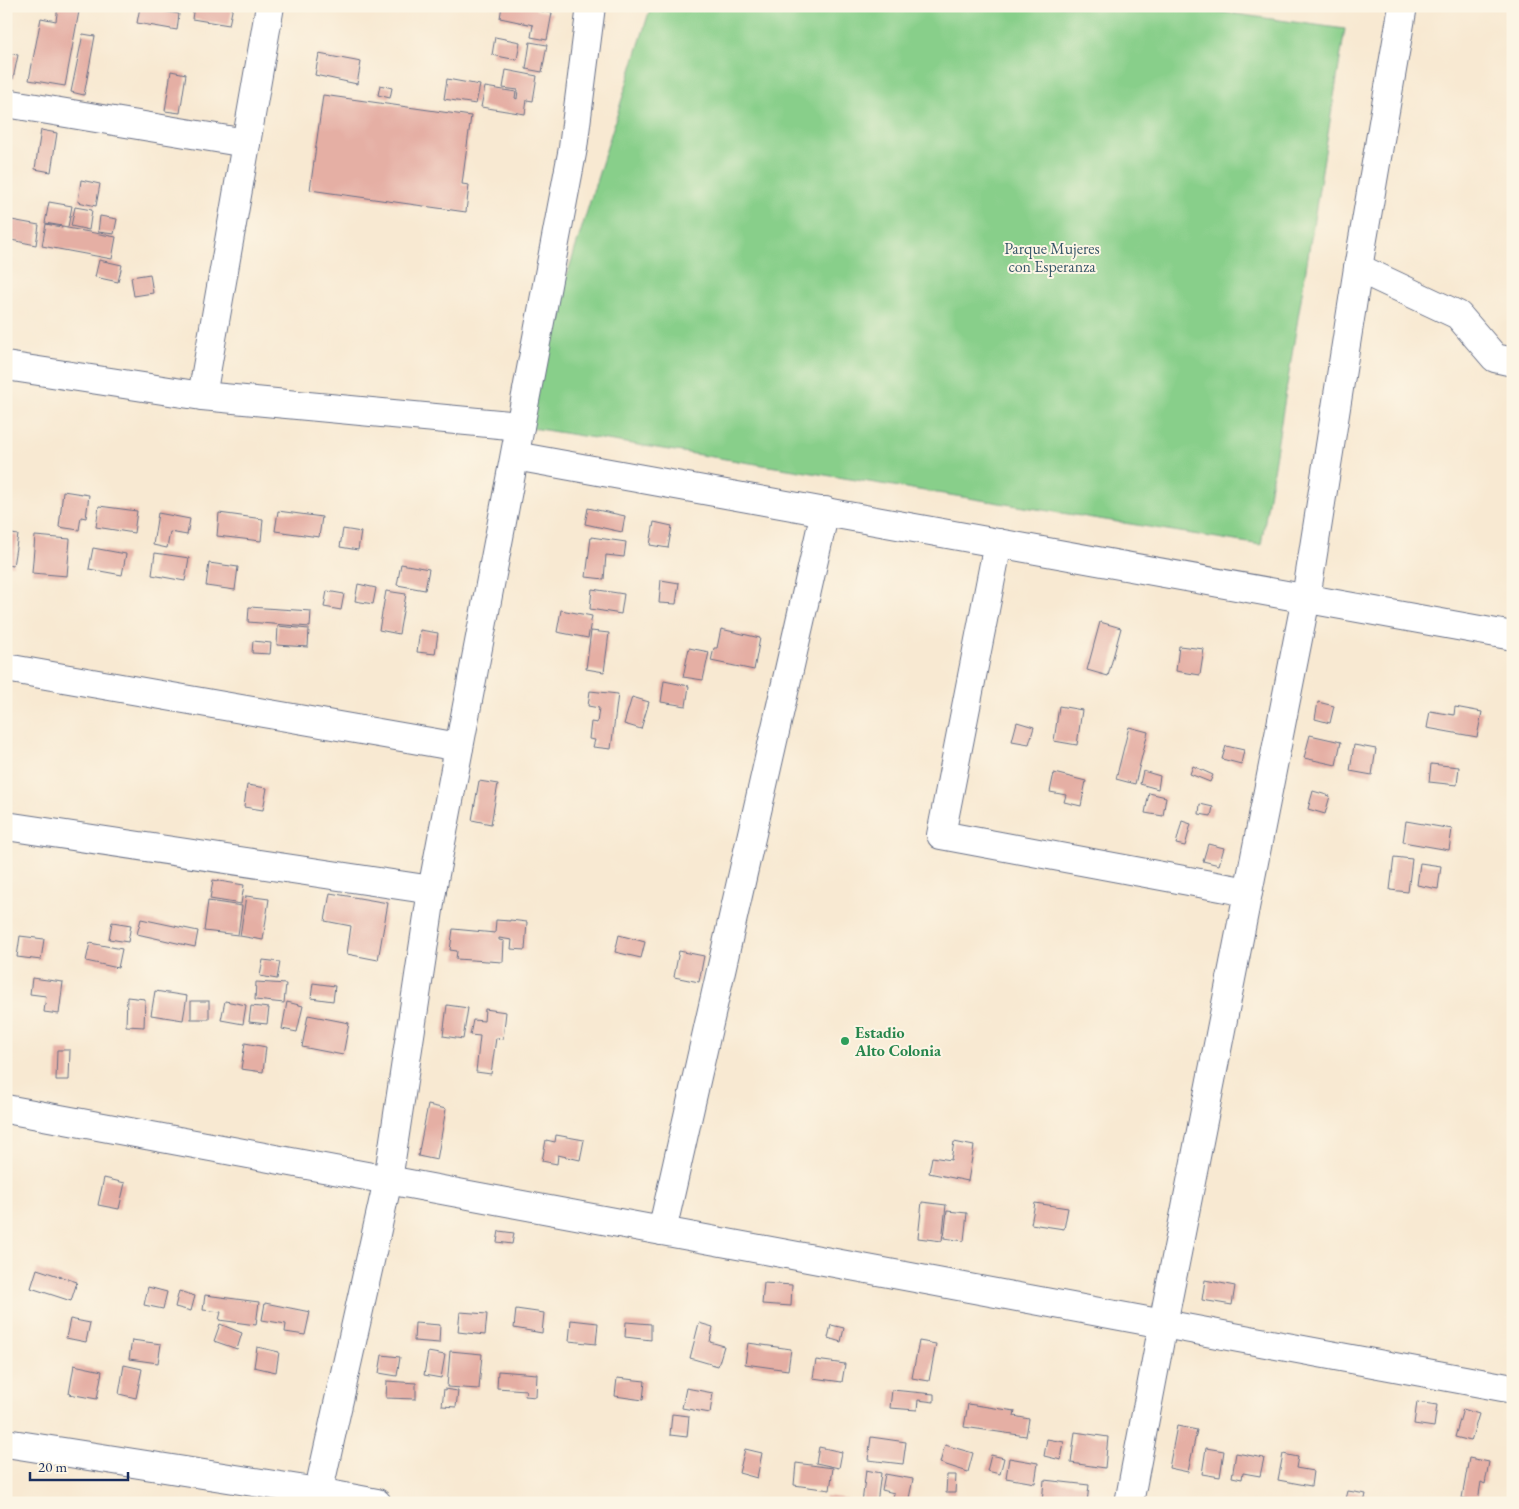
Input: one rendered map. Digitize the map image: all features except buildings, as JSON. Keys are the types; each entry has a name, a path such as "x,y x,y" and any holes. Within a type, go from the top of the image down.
{"street":[{"path":"202,396 270,6"},
{"path":"317,1497 388,1180 432,890 573,148 591,6"},
{"path":"1129,1503 1162,1324 1306,598 1402,6"},
{"path":"6,103 246,143"},
{"path":"1358,268 1458,315 1495,358 1513,362"},
{"path":"6,366 202,396 520,426"},
{"path":"515,456 1513,636"},
{"path":"662,1231 825,511"},
{"path":"998,542 941,835 1248,892"},
{"path":"6,668 459,747"},
{"path":"6,826 432,890"},
{"path":"6,1109 1513,1389"},
{"path":"6,1443 317,1497 377,1503"}],"green space":[{"name":"Parque Mujeres con Esperanza","path":"651,6 1177,6 1345,29 1261,545 520,426"}],"place":[{"name":"Estadio Alto Colonia","path":"845,1041"}]}
